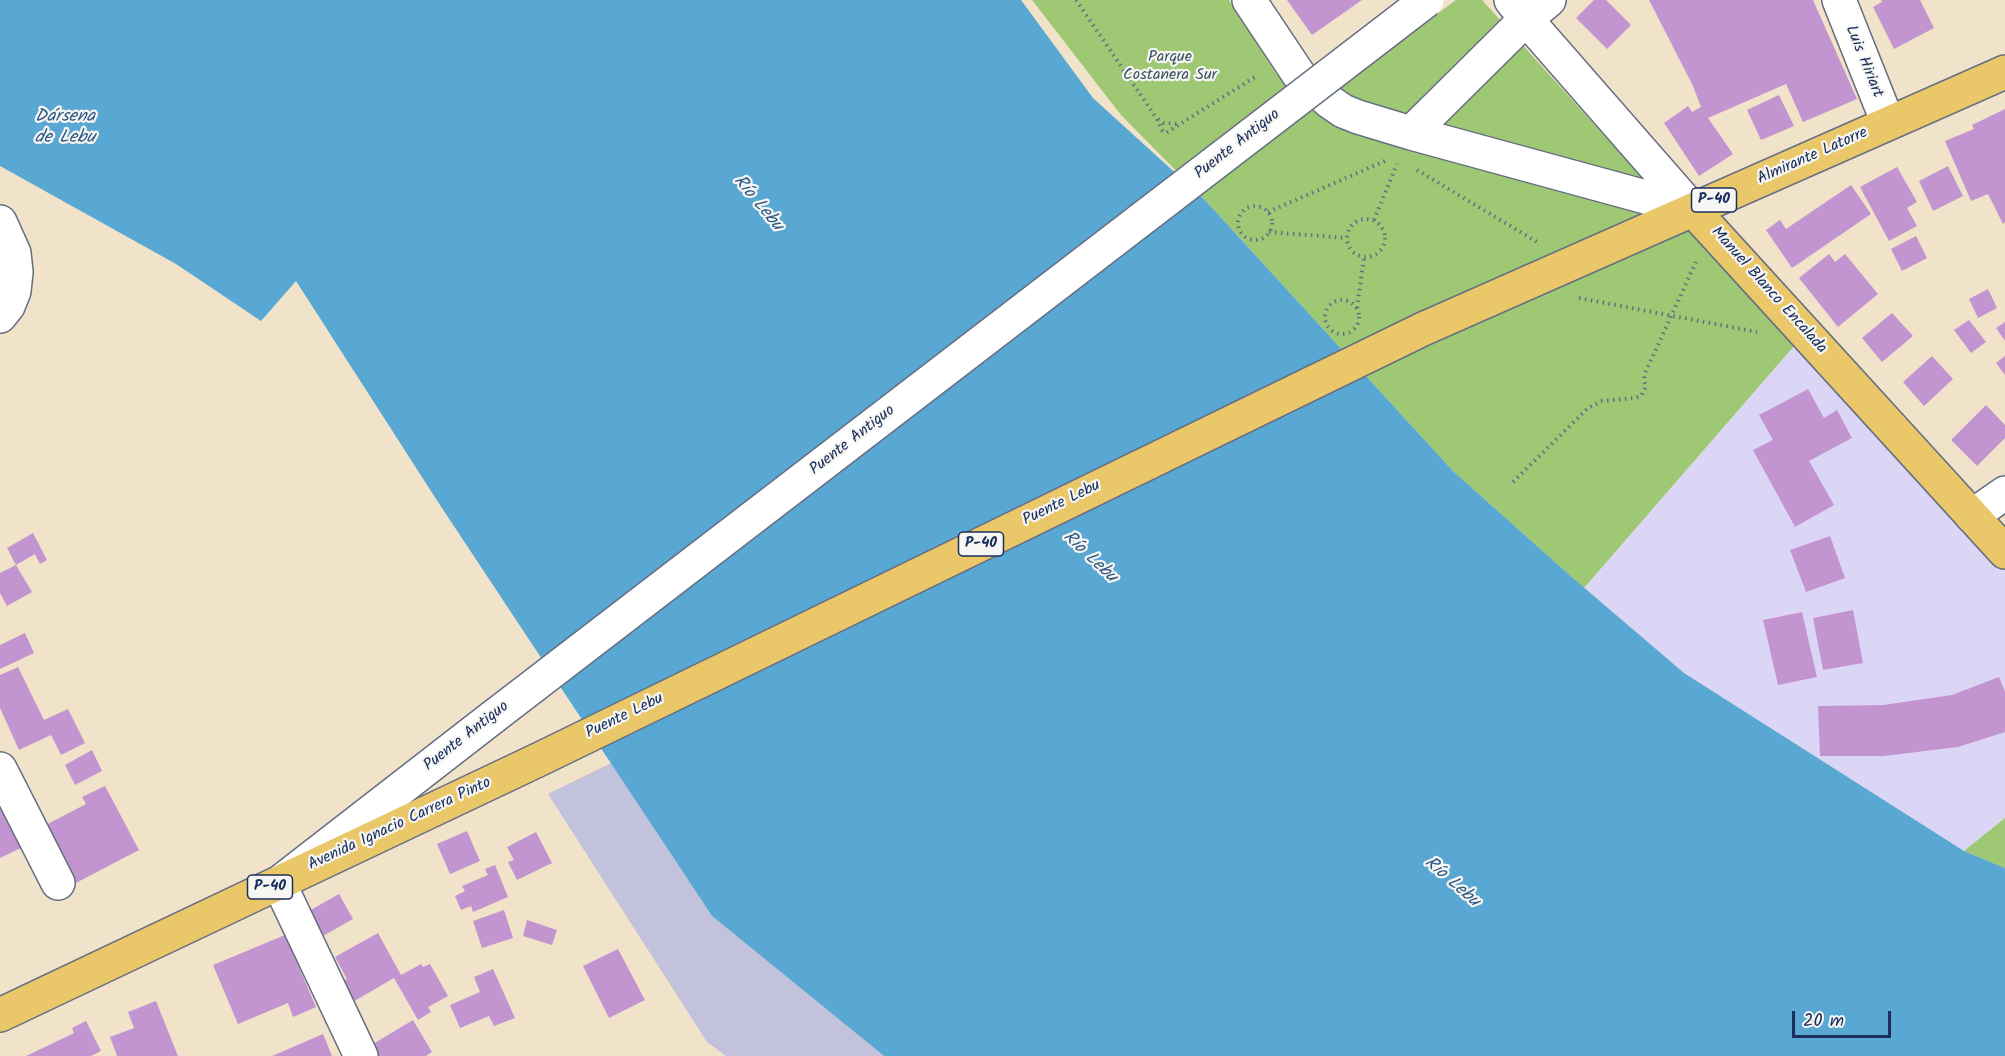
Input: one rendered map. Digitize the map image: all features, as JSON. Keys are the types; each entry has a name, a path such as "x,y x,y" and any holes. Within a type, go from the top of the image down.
{"main road":[{"name":"Almirante Latorre","path":"1423,329 1572,263 1702,219 1888,123 2005,72"},
{"name":"Manuel Blanco Encalada","path":"1702,219 2005,552"},
{"name":"Puente Lebu","path":"540,759 1423,329"},
{"name":"Avenida Ignacio Carrera Pinto","path":"0,1015 540,759"}],"street":[{"path":"1249,0 1292,66 1329,102 1406,144 1702,219"},
{"name":"Puente Antiguo","path":"279,883 1427,0"},
{"name":"Luis Hiriart","path":"1839,0 1888,123"},
{"path":"1406,144 1529,6"},
{"name":"Manuel Blanco Encalada","path":"1529,6 1702,219"},
{"path":"0,316 8,306 14,291 16,272 14,253 1,218"},
{"path":"1972,516 2005,493"},
{"path":"0,769 58,883"},
{"path":"279,883 361,1056"}],"path":[{"path":"1076,0 1157,118 1162,130 1167,133 1292,66"},
{"path":"1157,118 1164,123 1174,125 1182,123"},
{"path":"1268,212 1406,144"},
{"path":"1374,220 1406,144"},
{"path":"1406,144 1421,173 1572,263"},
{"path":"1258,207 1268,212 1272,222 1269,232 1262,239 1251,240 1241,234 1238,228 1239,217 1247,208 1258,207"},
{"path":"1367,218 1374,220 1383,229 1385,241 1379,252 1374,256 1365,257 1355,254 1350,250 1346,238 1347,232 1355,222 1367,218"},
{"path":"1513,482 1588,408 1602,400 1641,396 1646,387 1645,373 1672,315 1702,219"},
{"path":"1269,232 1346,238"},
{"path":"1357,309 1350,301 1344,299 1333,301 1325,310 1325,322 1332,331 1338,334 1349,333 1353,330 1359,320 1357,309 1365,257"},
{"path":"1578,298 1758,332"}],"shaded area":[{"path":"1794,346 2005,570 2005,818 1964,851 1684,673 1584,588"},
{"path":"611,763 712,916 884,1056 726,1056 707,1042 548,794"}],"green space":[{"name":"Parque Costanera Sur","path":"1032,0 1229,0 1275,72 1309,108 1456,0 1482,0 1794,346 1584,588 1453,471 1204,199 1121,115"},
{"path":"2005,818 2005,868 1964,851"}],"water":[{"path":"0,0 1021,0 1093,98 1204,199 1453,471 1574,579 1684,673 1964,851 2005,868 2005,1056 884,1056 712,916 438,502 296,281 261,321 176,264 0,166"}],"building":[{"path":"1287,0 1362,0 1312,35"},
{"path":"1594,0 1606,0 1631,25 1607,49 1576,18"},
{"path":"1649,0 1813,0 1857,99 1803,122 1786,84 1708,118 1733,154 1699,176 1664,123 1688,106 1692,112 1701,107 1693,86"},
{"path":"1881,0 1920,0 1934,28 1894,49 1873,7 1882,2"},
{"path":"1779,95 1794,126 1761,140 1747,110"},
{"path":"2005,109 2005,222 2003,224 1988,194 1971,201 1945,141 1974,129 1972,125"},
{"path":"1948,166 1963,196 1933,211 1919,181"},
{"path":"1897,167 1917,202 1907,208 1917,226 1889,241 1860,187"},
{"path":"1851,185 1871,214 1792,268 1766,230 1780,220 1786,229"},
{"path":"1916,236 1927,258 1902,271 1891,249"},
{"path":"1829,254 1835,262 1845,254 1878,294 1838,327 1799,278"},
{"path":"1988,289 1997,308 1978,318 1969,299"},
{"path":"1892,313 1913,336 1882,362 1862,338"},
{"path":"1969,320 1986,342 1971,353 1954,330"},
{"path":"2005,322 2005,341 1996,328"},
{"path":"1932,356 1953,379 1924,406 1903,382"},
{"path":"2005,356 2005,375 1996,363"},
{"path":"1808,389 1824,418 1837,410 1852,438 1809,461 1834,505 1795,527 1753,450 1773,440 1759,415"},
{"path":"1986,405 2005,425 2005,438 1977,466 1951,440"},
{"path":"33,533 47,560 40,564 35,554 16,565 7,548"},
{"path":"1830,536 1845,578 1806,592 1790,550"},
{"path":"16,565 32,592 7,606 0,593 0,573"},
{"path":"1853,610 1863,663 1823,670 1813,618"},
{"path":"1802,612 1817,677 1778,685 1763,620"},
{"path":"25,633 34,653 0,669 0,645"},
{"path":"18,667 44,720 68,709 85,743 61,755 51,735 19,750 0,708 0,675"},
{"path":"1999,677 2005,692 2005,732 1958,747 1884,756 1820,756 1818,706 1883,705 1952,695"},
{"path":"92,750 102,771 75,785 65,765"},
{"path":"105,786 139,850 72,885 42,827 86,804 82,797"},
{"path":"5,806 25,846 0,858 0,809"},
{"path":"467,831 480,861 450,874 437,844"},
{"path":"536,832 552,863 517,880 508,862 514,860 507,847"},
{"path":"495,865 508,897 473,912 471,906 461,910 455,896 465,891 462,886 488,875 485,869"},
{"path":"339,894 353,919 323,936 309,911"},
{"path":"504,910 513,938 482,948 473,921"},
{"path":"527,920 557,930 552,945 523,936"},
{"path":"378,933 401,975 421,964 423,967 430,964 448,996 428,1007 431,1012 418,1020 394,978 351,1003 340,982 347,979 335,957"},
{"path":"285,935 316,1007 293,1017 288,1003 238,1024 213,965"},
{"path":"618,949 645,1000 609,1018 583,966"},
{"path":"493,969 515,1018 494,1026 489,1016 460,1028 450,1005 480,992 474,977"},
{"path":"156,1001 178,1056 117,1056 110,1037 134,1028 128,1012"},
{"path":"413,1020 432,1052 426,1056 373,1056 368,1047"},
{"path":"86,1021 101,1051 91,1056 26,1056 74,1033 72,1028"},
{"path":"323,1034 332,1056 272,1056"}],"water label":[{"name":"Dársena de Lebu","path":"65,128"},
{"name":"Río Lebu","path":"757,204"},
{"name":"Río Lebu","path":"1089,558"},
{"name":"Río Lebu","path":"1451,883"}]}
